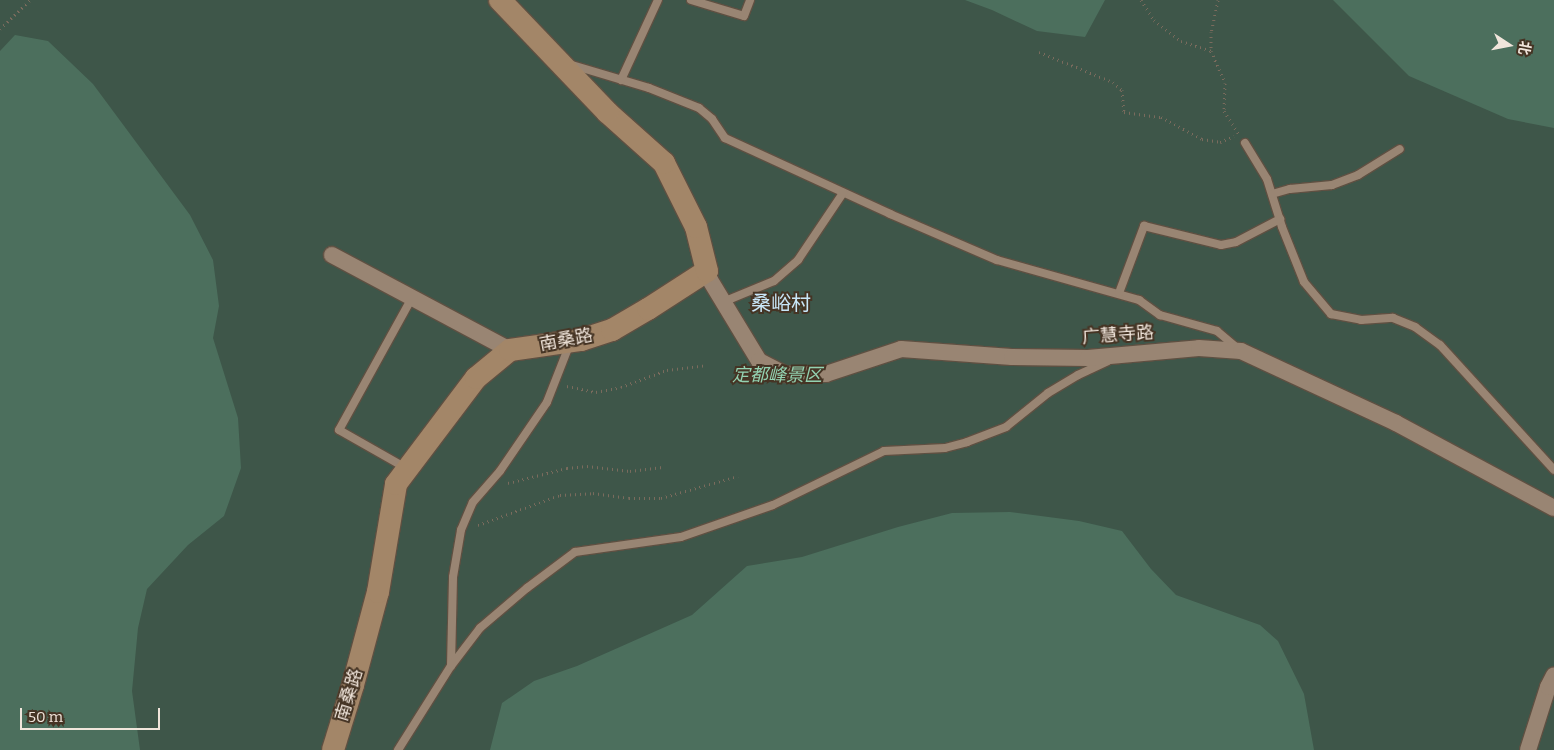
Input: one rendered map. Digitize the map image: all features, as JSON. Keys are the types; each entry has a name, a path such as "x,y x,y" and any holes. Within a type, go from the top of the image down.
{"street":[{"path":"508,3 558,61 607,112 664,163 696,227 707,271"},
{"path":"332,255 510,350"},
{"name":"广慧寺路","path":"707,271 710,280 759,361 785,374 826,374 901,349 1012,357 1088,358 1198,348 1241,351 1396,423 1554,508"},
{"name":"南桑路","path":"332,750 353,686 378,592 396,484 476,378 510,350 571,341 612,330 648,310 707,271"},
{"path":"1528,750 1548,687 1554,675"}],"lane":[{"path":"621,80 658,0"},
{"path":"691,0 744,16 750,0"},
{"path":"558,61 649,88 699,108 712,119 725,138 843,193 996,260 1139,300 1160,315 1217,332 1241,351"},
{"path":"1245,143 1267,179 1304,282 1331,314 1361,320 1393,318 1415,327 1440,345 1554,470"},
{"path":"1272,194 1290,189 1332,185 1358,176 1400,149"},
{"path":"723,302 774,281 798,260 843,193"},
{"path":"1119,294 1144,226 1221,245 1236,242 1280,219"},
{"path":"408,468 339,430 412,298"},
{"path":"451,666 453,576 461,530 473,502 500,471 547,402 571,341"},
{"path":"398,750 451,666 480,628 527,588 575,552 681,537 773,505 884,451 945,448 967,442 1006,427 1048,393 1078,375 1121,355"}],"path":[{"path":"0,29 30,0"},
{"path":"1141,0 1154,20 1181,41 1211,51"},
{"path":"1218,0 1211,32 1211,51 1226,84 1224,111 1245,143"},
{"path":"1039,52 1113,82 1122,90 1124,112 1161,118 1202,139 1220,142 1239,134"},
{"path":"554,384 596,392 621,387 667,370 705,365"},
{"path":"485,488 566,468 587,466 630,471 665,467"},
{"path":"461,530 560,495 593,493 661,498 738,476"}],"green space":[{"name":"定都峰景区","path":"0,0 1554,0 1554,750 0,750"},
{"path":"965,0 1105,0 1085,37 1037,31"},
{"path":"1333,0 1554,0 1554,128 1508,119 1409,76"},
{"path":"15,35 48,41 93,84 190,215 213,260 219,306 213,338 238,418 241,468 224,516 188,545 147,589 138,628 132,691 140,750 0,750 0,51"},
{"path":"1010,512 1079,521 1122,531 1151,569 1176,595 1260,625 1278,641 1304,694 1314,750 490,750 502,703 534,681 577,666 692,615 747,566 802,557 898,527 952,513"}],"district":[{"name":"桑峪村","path":"781,303"}]}
